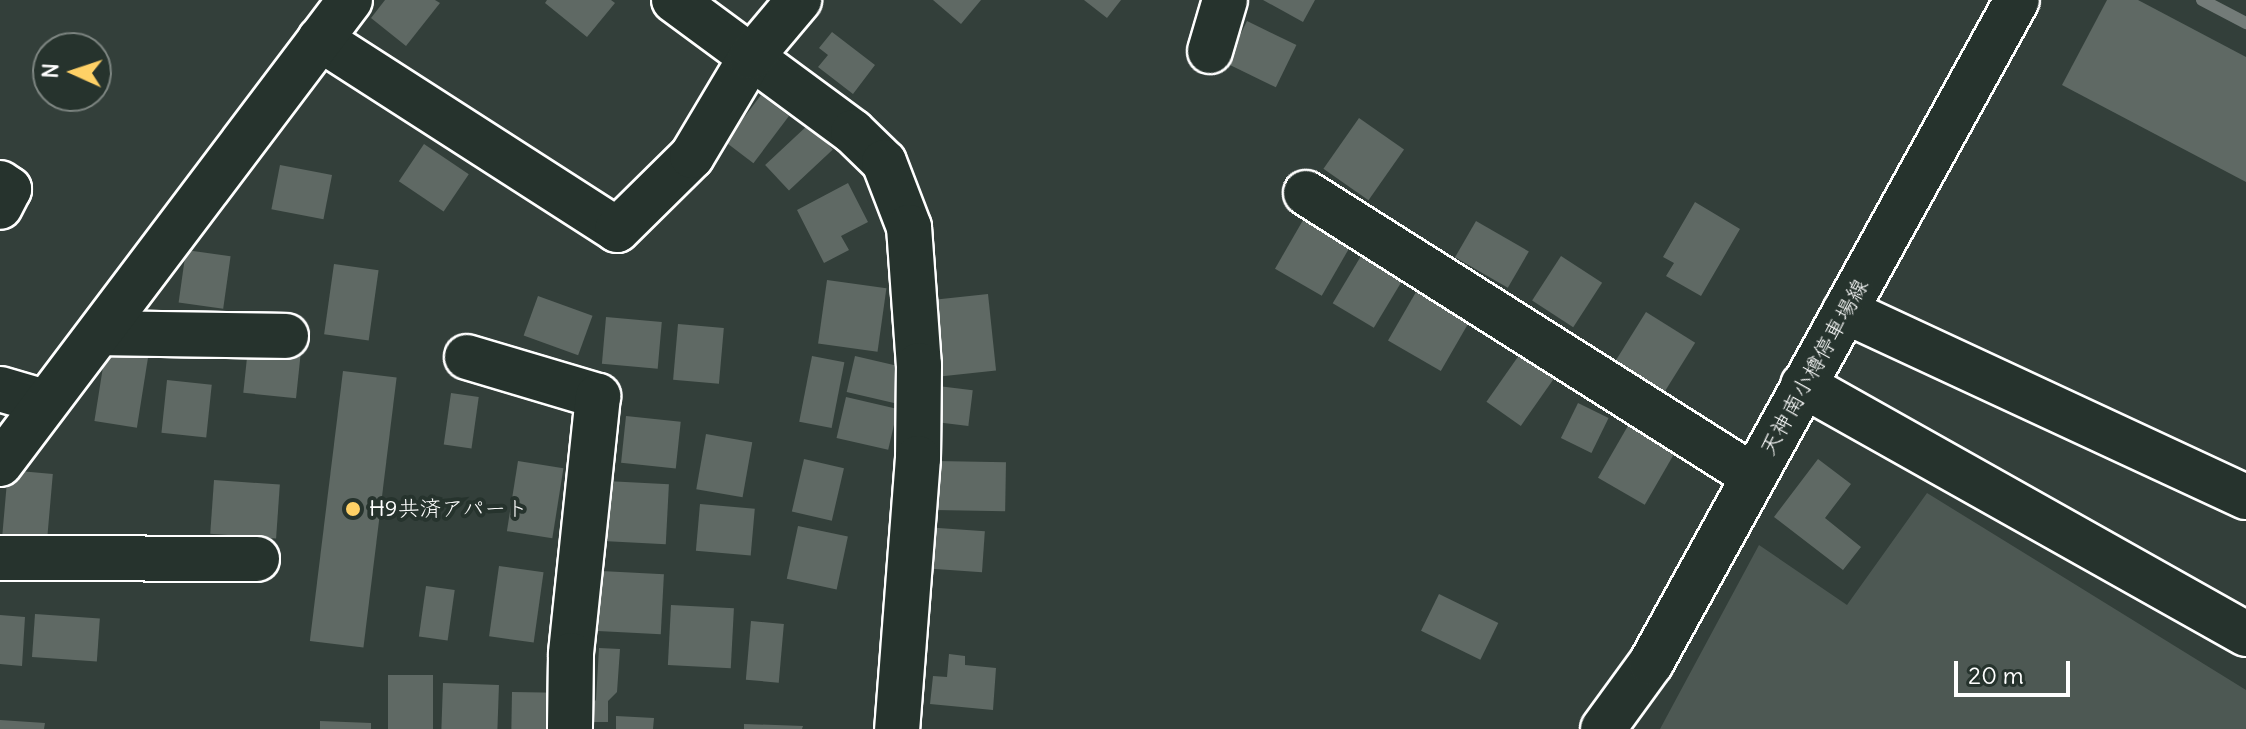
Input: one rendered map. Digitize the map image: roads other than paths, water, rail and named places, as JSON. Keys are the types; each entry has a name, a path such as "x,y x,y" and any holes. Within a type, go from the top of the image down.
{"street":[{"path":"0,464 350,0"},
{"path":"674,0 853,132 884,162 909,227 919,365 918,458 897,729"},
{"path":"320,39 617,230 692,156 751,57 799,0"},
{"path":"1210,51 1225,0"},
{"name":"天神南小樽停車場線","path":"1603,729 1651,663 2017,0"},
{"path":"0,183 9,189 0,207"},
{"path":"1306,193 1753,476"},
{"path":"1845,311 2246,497"},
{"path":"101,333 286,336"},
{"path":"467,357 598,396 571,655 570,729"},
{"path":"1803,385 2246,634"},
{"path":"0,389 45,402"},
{"path":"0,558 257,559"}],"waterway":[{"path":"2202,0 2246,23"}],"place":[{"name":"H9共済アパート","path":"353,509"}]}
